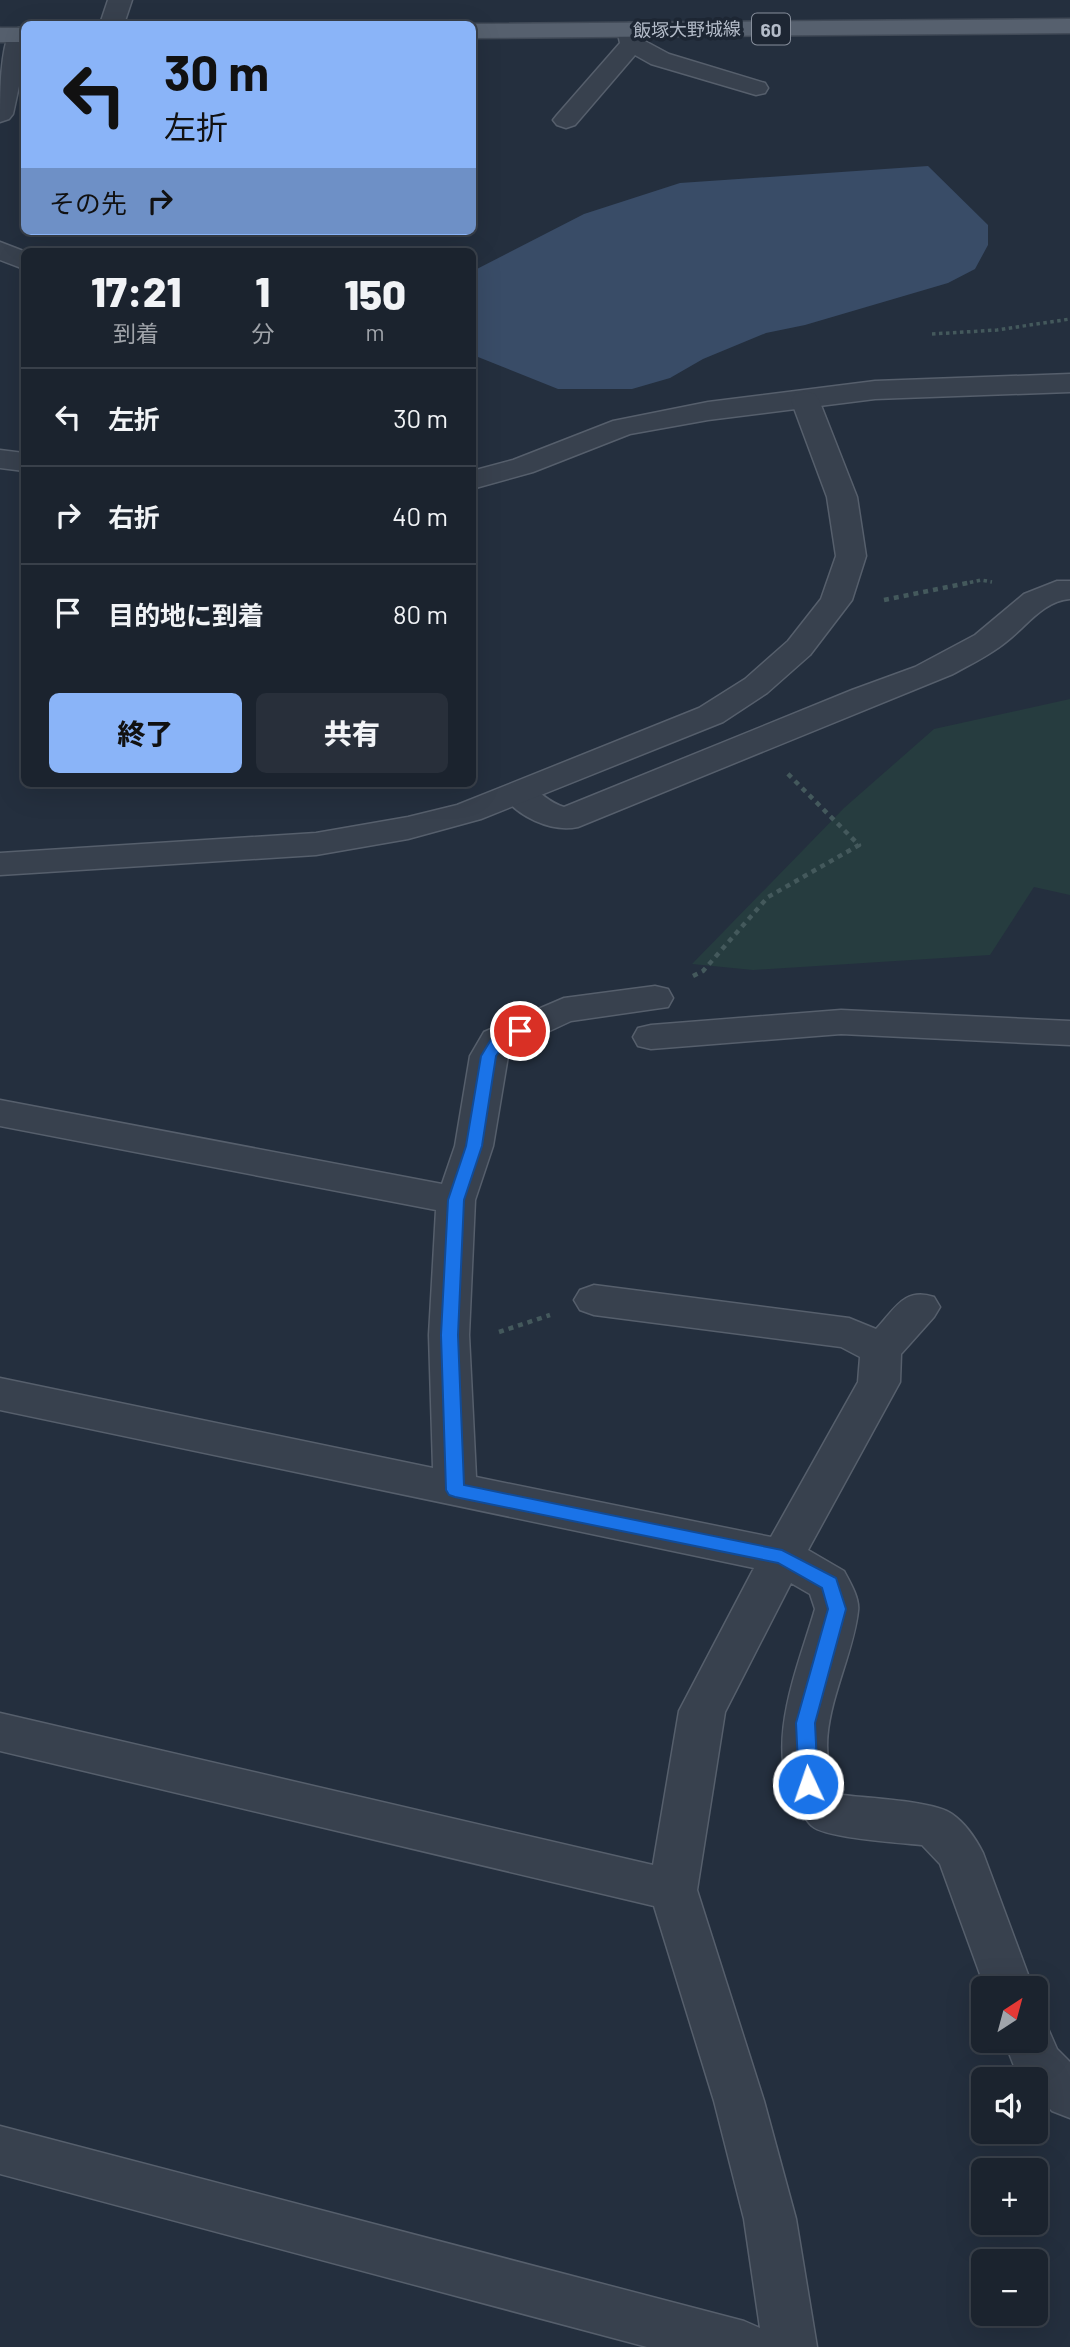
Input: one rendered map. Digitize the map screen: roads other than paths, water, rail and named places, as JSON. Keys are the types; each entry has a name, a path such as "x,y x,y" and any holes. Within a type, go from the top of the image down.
{"main road":[{"name":"飯塚大野城線","path":"476,31 630,37 1070,26"}],"street":[{"path":"113,21 120,0"},
{"path":"0,114 14,35"},
{"path":"566,120 630,37 660,59 757,88"},
{"path":"0,250 21,260"},
{"path":"476,479 523,466 623,427 750,404 805,400 875,390 1070,383"},
{"path":"0,864 316,844 408,828 468,812 519,793 711,715 756,686 791,655 836,600 850,556 842,497 805,400"},
{"path":"0,459 21,461"},
{"path":"519,793 543,812 566,819 863,697 910,683 988,642 1043,594 1061,589 1070,590"},
{"path":"455,1490 450,1349 456,1200 474,1146 489,1056 497,1041 564,1010 655,998"},
{"path":"651,1037 841,1022 1070,1033"},
{"path":"0,1113 456,1200"},
{"path":"594,1300 849,1333 881,1349"},
{"path":"790,2347 770,2220 738,2101 673,1891 702,1711 782,1557 879,1382 881,1349 919,1307"},
{"path":"0,1394 782,1557 830,1583 837,1609 805,1723 808,1784 829,1812 934,1827 959,1853 1005,1976"},
{"path":"0,1732 673,1891"},
{"path":"1034,2053 1037,2063 1070,2095"},
{"path":"0,2150 744,2347"}],"water":[{"path":"928,166 988,225 988,245 975,269 948,283 805,325 766,333 703,359 670,378 632,389 558,389 476,356 476,269 584,214 680,183"}]}
